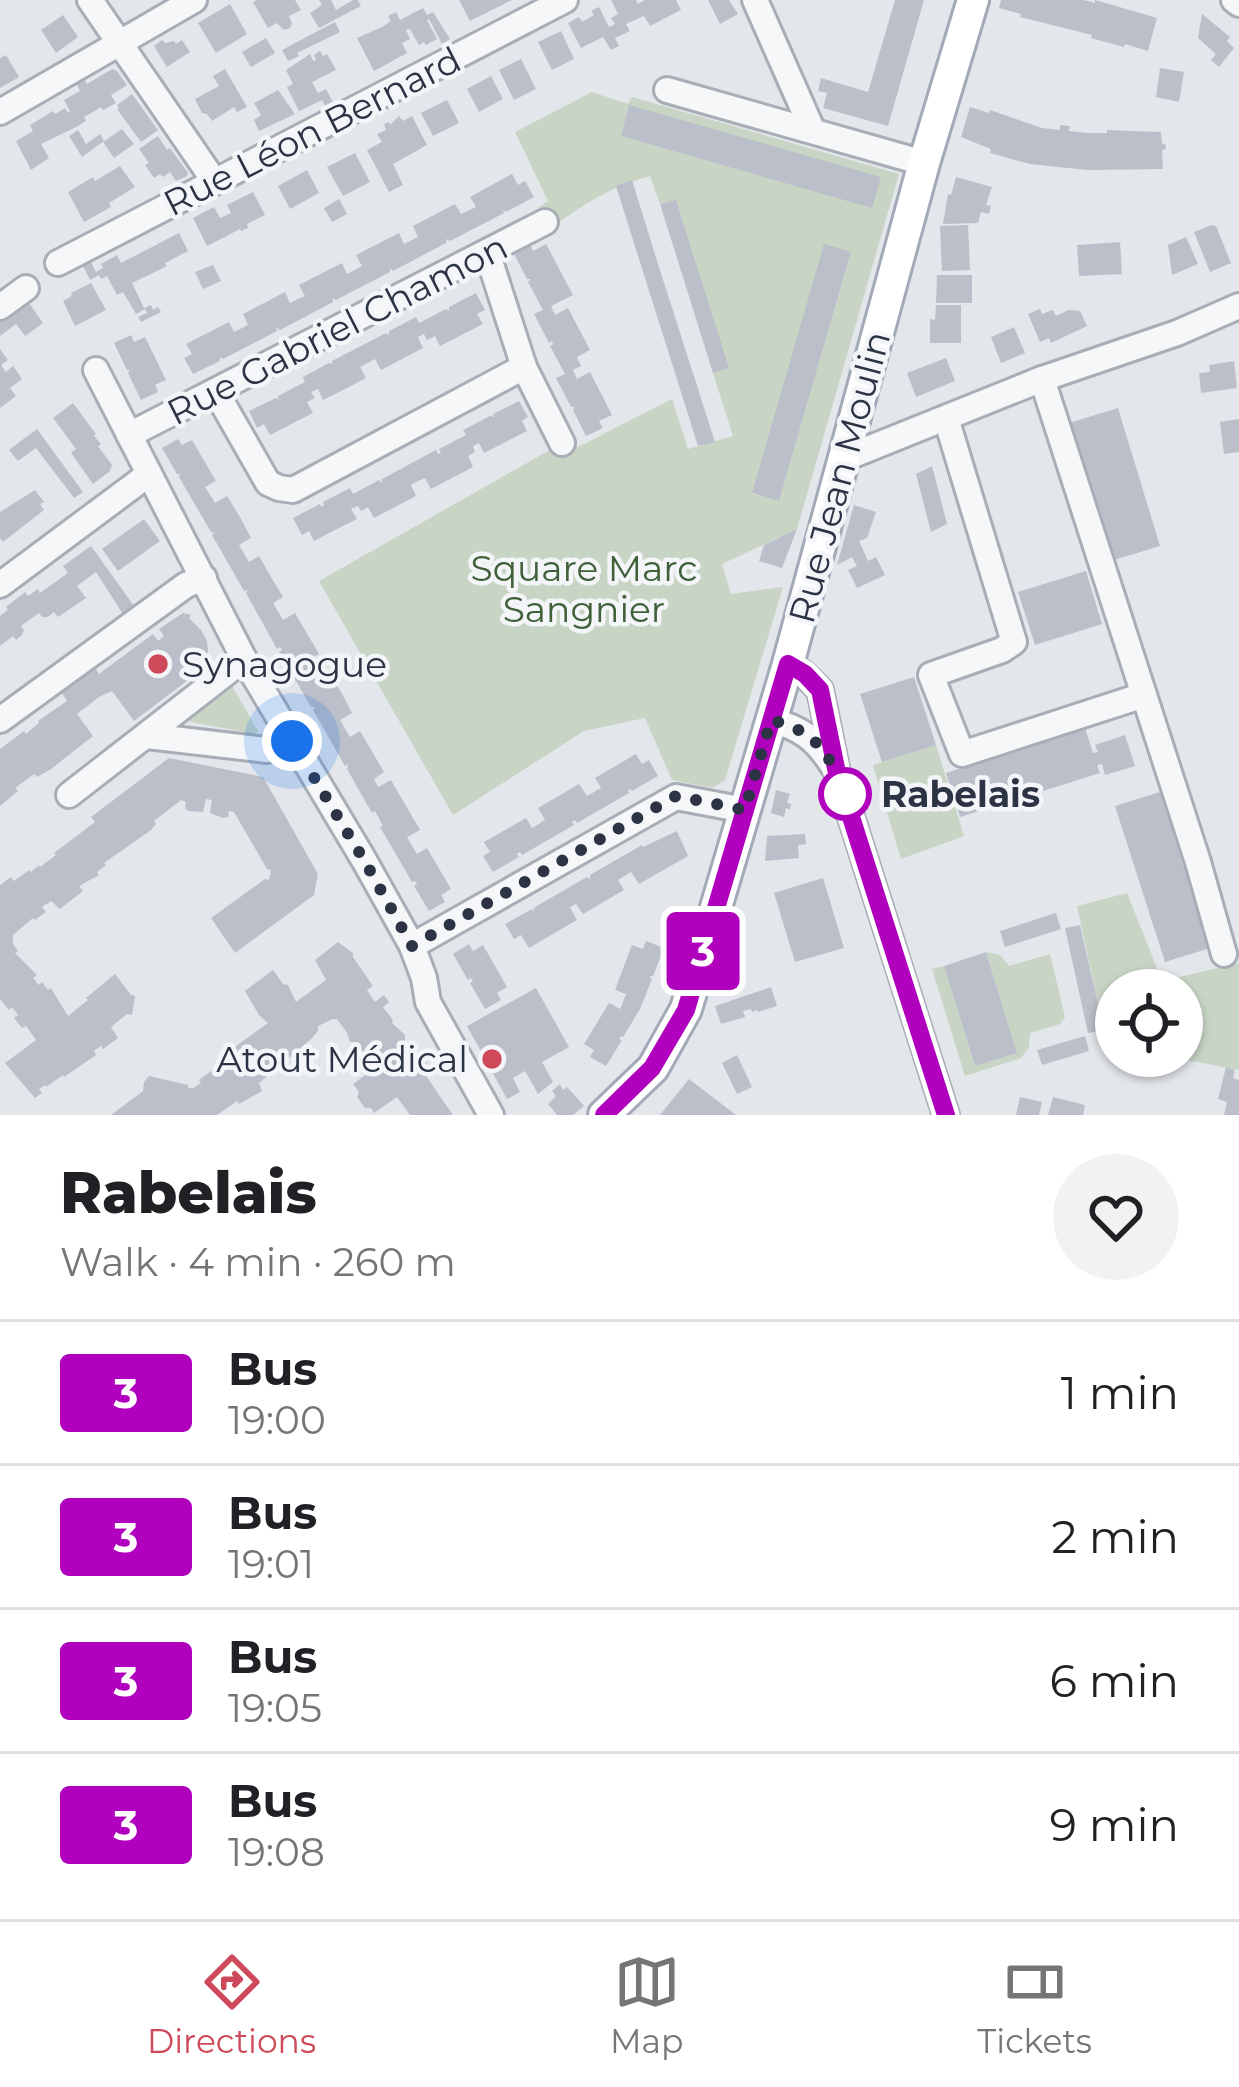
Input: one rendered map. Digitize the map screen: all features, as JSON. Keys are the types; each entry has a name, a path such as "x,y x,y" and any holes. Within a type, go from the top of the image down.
{"main road":[{"name":"Rue Jean Moulin","path":"604,1115 652,1068 686,1010 973,0"}],"street":[{"path":"90,0 215,182"},
{"path":"0,112 194,0"},
{"name":"Rue Léon Bernard","path":"58,263 565,0"},
{"path":"755,0 812,129"},
{"path":"667,89 924,163"},
{"name":"Rue Gabriel Chamon","path":"129,436 545,222"},
{"path":"487,252 524,367 562,443"},
{"path":"0,307 26,288"},
{"path":"843,459 1239,306"},
{"path":"216,392 268,483 293,490 524,367"},
{"path":"96,370 244,659 412,946 428,1002 491,1115"},
{"path":"1042,380 1224,954"},
{"path":"946,418 1014,642 932,675 962,754 1144,695"},
{"path":"0,585 149,474"},
{"path":"0,719 186,585 204,578"},
{"path":"69,795 244,659"},
{"path":"788,664 820,690 837,773 946,1115"},
{"path":"771,720 810,735 837,773"},
{"path":"147,736 267,750 292,741"},
{"path":"412,946 676,796 745,810"}],"green space":[{"name":"Square Marc Sangnier","path":"592,92 628,104 632,97 899,174 797,529 722,564 731,594 783,587 725,780 712,788 672,780 645,718 584,731 453,815 319,581 562,443 578,447 672,399 688,449 733,436 713,373 728,368 676,200 660,204 650,176 598,197 551,228 539,207 548,201 515,132","holes":["629,106 880,177 872,207 621,136","851,253 779,500 753,494 753,493"]},
{"path":"228,679 258,731 255,734 191,722 187,714"},
{"path":"936,745 964,836 901,859 873,765"},
{"path":"1127,893 1157,969 1095,969 1095,989 1077,906"},
{"path":"986,952 1000,955 1009,966 1050,954 1065,1017 1060,1024 1030,1033 1029,1047 1021,1058 965,1076 932,969 944,966 975,1066 1017,1053"},
{"path":"1239,963 1239,1070 1203,1063 1203,971"}],"building":[{"path":"295,0 301,10 289,16 290,28 284,30 277,23 268,28 253,2"},
{"path":"319,0 331,0 336,10 353,0 361,6 319,28 310,13 322,5"},
{"path":"459,0 512,0 470,21"},
{"path":"611,0 636,0 638,4 676,0 681,10 650,26 644,16 626,24 630,31 615,38 619,46 611,50 603,37 581,48 568,23 579,17 582,22 599,7 609,27 615,24 611,18 618,14"},
{"path":"708,0 729,0 738,14 720,24"},
{"path":"895,0 924,0 888,126 823,108 827,93 818,91 821,78 868,92"},
{"path":"1001,0 1095,0 1157,18 1148,51 1020,17 999,8"},
{"path":"230,4 247,34 216,53 198,23"},
{"path":"423,8 427,15 433,12 450,39 442,44 429,19 437,39 419,45 410,29 406,30 410,39 402,43 407,53 374,71 357,38 391,21 388,16 396,12 400,20"},
{"path":"1202,14 1230,37 1227,41 1234,48 1219,67 1211,60 1216,54 1198,38"},
{"path":"63,15 78,37 56,53 41,30"},
{"path":"335,22 340,32 288,61 282,50"},
{"path":"561,31 574,59 552,70 538,42"},
{"path":"266,38 275,53 251,67 242,52"},
{"path":"162,40 176,44 182,40 190,52 167,67 154,46"},
{"path":"320,51 336,70 312,82 318,93 326,89 335,106 327,110 322,100 299,111 287,87 293,84 286,70 310,54 316,60 314,55"},
{"path":"6,55 19,77 0,88 0,58"},
{"path":"521,59 536,89 514,100 499,70"},
{"path":"1160,68 1184,72 1179,102 1156,97"},
{"path":"112,69 127,85 111,95 116,103 101,107 84,117 86,121 41,144 49,158 31,170 16,141 33,131 30,125 53,111 65,108 68,113 64,100 80,91 76,83 84,78 87,84"},
{"path":"225,69 247,107 237,112 234,107 212,121 195,99 219,86 213,76"},
{"path":"491,76 503,99 479,112 467,89"},
{"path":"278,90 295,114 259,131 254,120 261,115 254,103"},
{"path":"132,94 158,130 141,142 117,109"},
{"path":"447,100 459,123 433,136 421,113"},
{"path":"629,105 881,177 872,208 621,136"},
{"path":"970,107 1042,128 1060,130 1060,125 1087,133 1161,132 1166,149 1162,150 1163,169 1087,170 1030,164 990,153 991,149 961,137"},
{"path":"399,116 403,121 412,116 427,145 393,164 403,185 389,192 367,150 382,142 377,134 386,130 384,124 390,125"},
{"path":"122,129 134,144 114,158 103,142"},
{"path":"78,130 86,144 100,134 104,141 82,157 69,136"},
{"path":"158,136 187,176 176,181 170,172 154,178 139,149"},
{"path":"355,153 370,182 343,196 327,167"},
{"path":"120,166 135,187 84,222 68,192"},
{"path":"307,170 319,193 290,209 278,186"},
{"path":"512,174 518,185 525,181 534,197 506,212 503,209 504,213 193,374 184,358 192,354 186,344 229,322 234,332 248,325 243,314 285,292 290,303 305,296 299,285 342,263 347,274 355,270 362,266 356,255 399,233 404,244 418,237 413,226 455,204 461,214 476,207 470,197"},
{"path":"956,177 992,187 986,205 991,206 989,214 981,212 978,223 943,224"},
{"path":"632,180 715,442 698,446 616,186"},
{"path":"253,192 265,215 207,246 193,218 214,207 220,218 231,213 227,205"},
{"path":"339,199 347,214 332,222 324,208"},
{"path":"676,200 729,368 713,373 660,204"},
{"path":"968,225 970,270 942,271 940,226"},
{"path":"1216,226 1231,263 1210,272 1194,232"},
{"path":"179,233 188,251 132,283 144,308 151,305 161,312 141,322 138,317 147,313 145,309 136,314 107,276 90,280 83,266 91,262 96,272 117,255 121,263"},
{"path":"1186,237 1198,264 1172,275 1168,245"},
{"path":"1120,242 1122,274 1079,276 1077,245"},
{"path":"530,243 533,251 546,244 573,295 551,306 555,315 568,308 590,350 577,357 581,366 573,370 577,379 590,372 612,415 599,421 603,428 586,436 556,378 565,374 534,314 543,310 528,282 531,279 513,252"},
{"path":"824,244 851,252 779,501 752,493"},
{"path":"213,265 221,281 203,289 195,272"},
{"path":"937,275 972,275 972,303 936,303"},
{"path":"91,283 106,310 75,326 63,301"},
{"path":"476,293 485,310 477,314 483,324 440,346 435,336 427,340 424,334 418,337 423,348 381,370 375,359 360,367 366,378 345,389 323,400 318,389 311,392 315,398 307,402 313,413 270,435 264,424 257,428 249,411 279,400 278,396 305,382 303,377 416,317 419,323 449,311"},
{"path":"27,300 43,323 25,336 16,324 0,336 0,321"},
{"path":"936,305 961,305 961,343 930,343 930,319 935,320"},
{"path":"1040,309 1042,314 1053,310 1056,316 1080,311 1087,326 1051,343 1049,338 1040,342 1028,314"},
{"path":"1014,327 1025,353 1001,363 991,337"},
{"path":"131,335 134,342 145,337 166,380 155,385 158,392 141,400 114,343"},
{"path":"0,349 8,360 1,365 6,372 13,366 22,379 10,388 16,396 0,408"},
{"path":"946,358 955,381 916,397 907,373"},
{"path":"1234,361 1237,388 1201,393 1199,373 1210,372 1209,365"},
{"path":"519,401 528,417 522,421 527,431 484,453 479,443 473,446 475,452 468,456 473,467 431,489 425,478 418,481 411,485 416,496 374,518 368,507 361,511 358,506 351,509 357,519 314,541 309,531 302,535 293,518 350,488 353,494 379,480 382,483 436,450 441,453 439,449 466,435 463,430"},
{"path":"73,403 112,465 93,484 71,453 76,449 53,418"},
{"path":"1118,408 1160,546 1111,561 1069,423"},
{"path":"1239,419 1239,452 1224,454 1220,422"},
{"path":"37,429 83,492 74,498 36,448 18,461 9,450"},
{"path":"178,439 182,445 192,440 216,481 205,487 215,503 227,496 240,517 251,538 239,545 249,562 259,556 283,597 273,603 283,620 295,613 319,654 306,662 316,679 329,672 341,692 352,713 340,720 350,737 360,731 384,772 374,779 378,787 391,780 420,830 407,837 417,854 427,848 451,889 441,895 445,902 429,911 162,448"},
{"path":"932,466 947,524 931,532 916,474"},
{"path":"35,490 44,510 3,542 0,512"},
{"path":"854,505 876,512 867,538 859,541 868,561 876,557 885,575 857,588 848,570 857,566 852,557 837,565"},
{"path":"144,519 160,541 118,571 102,549"},
{"path":"797,529 782,568 759,561 764,545"},
{"path":"91,546 137,610 126,619 96,572 77,586 86,598 58,617 54,612 48,617 39,613 21,626 22,635 0,646 0,616 6,607 25,592 28,596 38,589 40,593 68,573 63,566"},
{"path":"1086,571 1102,624 1035,645 1018,592"},
{"path":"183,613 191,615 207,641 203,669 194,676 190,671 185,675 188,680 134,721 112,691 99,697 77,714 93,736 51,769 15,788 18,791 0,806 0,749 67,701 62,693 96,669 99,674 153,634 158,641 164,636 159,629"},
{"path":"914,677 936,745 882,762 860,694"},
{"path":"1085,728 1093,753 1098,752 1095,745 1125,735 1135,766 1105,775 1102,764 1097,765 1100,773 960,817 946,773"},
{"path":"636,754 642,764 649,760 658,776 520,852 493,872 483,856 490,852 484,842 526,818 532,828 545,820 538,808 579,784 587,796 601,788 595,778"},
{"path":"169,758 263,777 318,874 314,895 235,953 211,918 269,880 271,870 234,812 223,818 210,813 212,800 206,799 203,812 188,811 181,800 154,821 151,830 104,863 99,875 79,886 83,891 60,909 51,901 42,907 46,912 13,935 15,953 37,975 33,978 39,985 42,982 51,988 68,1016 115,974 135,996 132,1015 111,1027 118,1038 39,1089 42,1093 35,1098 5,1063 36,1040 14,1018 18,1015 12,1007 9,1010 0,999 0,885 56,855 95,822 91,817"},
{"path":"776,790 790,794 790,810 786,808 784,817 771,813"},
{"path":"1160,792 1210,948 1165,962 1115,806"},
{"path":"677,831 688,856 639,884 631,872 618,880 624,890 583,914 576,904 570,907 577,920 529,948 521,935 514,939 505,924 642,845"},
{"path":"805,834 806,844 798,845 799,858 765,861 767,836"},
{"path":"823,878 844,948 795,962 774,893"},
{"path":"1056,913 1061,929 1005,947 1000,931"},
{"path":"1080,925 1095,991 1095,1032 1088,1033 1065,928"},
{"path":"646,941 664,948 640,1009 606,1066 590,1057 594,1050 584,1044 609,1003 620,1009 626,994 615,990 632,945 643,949"},
{"path":"338,942 353,953 373,986 367,990 375,1002 384,995 389,1002 383,1007 405,1035 405,1049 410,1054 415,1050 427,1063 426,1076 453,1115 410,1115 397,1097 374,1113 365,1108 353,1084 375,1068 333,1019 318,1026 311,1039 259,1083 262,1091 217,1115 111,1115 143,1091 149,1076 188,1088 201,1083 215,1063 232,1055 229,1051 268,1023 245,991 273,970 296,1002 326,980 315,960"},
{"path":"469,944 473,951 483,945 507,987 497,993 501,1000 485,1009 473,981 453,954"},
{"path":"986,952 1017,1053 975,1066 944,966"},
{"path":"771,987 777,1006 743,1011 745,1017 721,1024 715,1006"},
{"path":"536,988 569,1047 542,1062 553,1082 538,1094 525,1071 513,1078 520,1092 507,1099 467,1026"},
{"path":"1085,1036 1089,1051 1042,1065 1037,1050"},
{"path":"737,1055 752,1087 737,1094 722,1063"},
{"path":"1226,1067 1235,1070 1233,1078 1239,1080 1239,1115 1224,1115 1227,1102 1218,1099"},
{"path":"689,1079 736,1115 660,1115"},
{"path":"560,1084 584,1106 573,1115 557,1115 548,1104"},
{"path":"1020,1097 1042,1102 1039,1115 1016,1115"},
{"path":"1053,1097 1085,1105 1083,1115 1048,1115"}],"bus line":[{"name":"3","path":"604,1115 652,1068 686,1010 788,664 820,690 837,773 946,1115"}],"place":[{"name":"Synagogue","path":"158,664"},
{"name":"Rabelais","path":"845,794"},
{"name":"Atout Médical","path":"492,1059"}],"route":[{"path":"292,741 412,946 676,796 745,810 771,720 810,735 837,773 848,803 845,794"}]}
